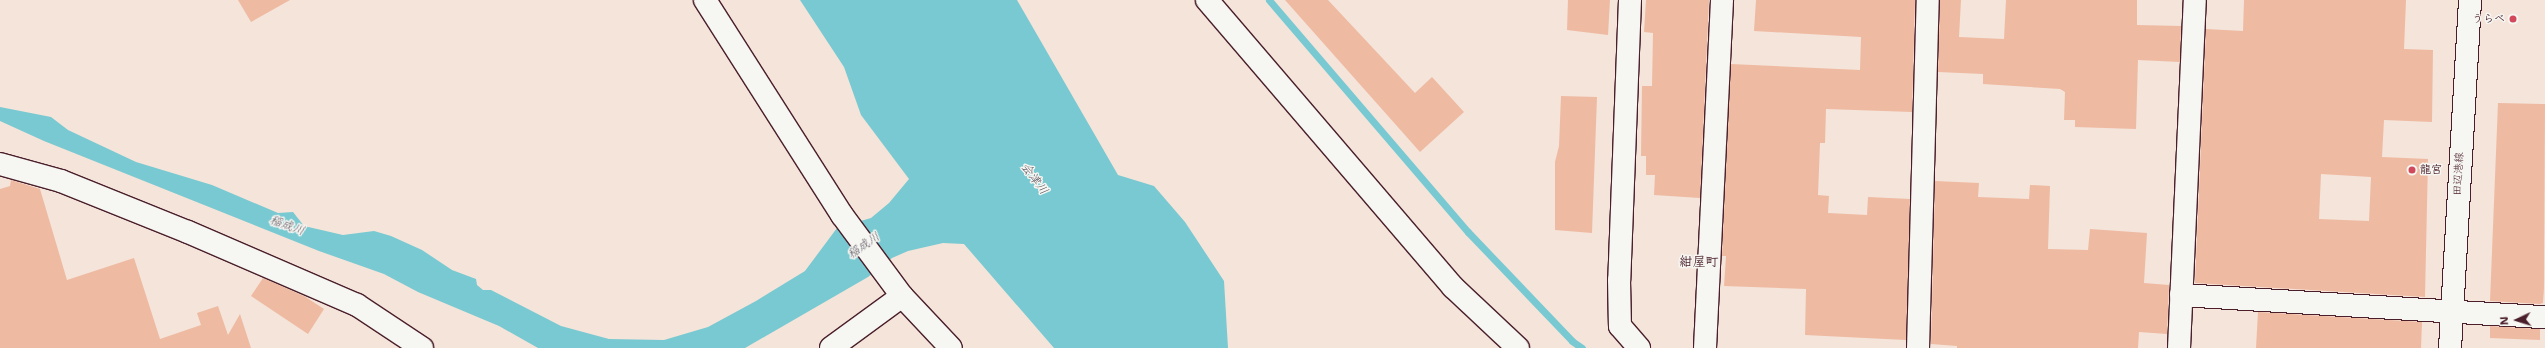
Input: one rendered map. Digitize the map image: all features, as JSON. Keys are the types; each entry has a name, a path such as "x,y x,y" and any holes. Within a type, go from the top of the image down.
{"street":[{"path":"705,0 842,215 902,296 951,348"},
{"path":"1207,0 1453,287 1518,348"},
{"path":"1630,0 1619,280 1620,326 1639,348"},
{"path":"1706,348 1722,0"},
{"path":"1918,348 1928,0"},
{"path":"2179,348 2195,0"},
{"name":"田辺港線","path":"2450,348 2470,0"},
{"path":"0,164 61,181 188,232 357,305 422,348"},
{"path":"2181,295 2452,310 2545,317"},
{"path":"831,348 902,296"}],"water":[{"path":"800,0 1017,0 1118,175 1154,186 1185,222 1224,281 1228,348 1054,348 964,244 943,243 908,251 892,258 868,277 745,348 538,348 499,326 418,292 384,274 319,251 44,141 0,121 0,107 51,117 68,130 136,162 212,185 278,213 293,212 304,226 343,235 374,231 391,236 422,250 452,270 476,279 477,285 483,290 491,290 561,326 609,339 664,340 708,327 756,301 805,271 837,228 871,218 889,203 909,179 861,115 844,67"}],"building":[{"path":"238,0 290,0 251,22"},
{"path":"1285,0 1328,0 1415,93 1432,77 1464,112 1420,152"},
{"path":"1568,0 1610,0 1608,35 1567,30"},
{"path":"1646,0 1709,0 1700,198 1654,195 1655,175 1646,175 1646,156 1641,156 1642,86 1652,86 1653,33 1644,32"},
{"path":"1756,0 1915,0 1912,112 1826,109 1825,143 1820,143 1818,195 1829,196 1828,213 1867,215 1868,197 1910,199 1906,340 1805,335 1806,289 1724,286 1726,256 1722,256 1731,64 1860,70 1861,37 1754,31"},
{"path":"1940,0 1961,0 1959,37 2004,39 2006,0 2137,0 2137,25 2181,26 2180,62 2138,60 2136,129 2075,127 2075,120 2064,120 2065,92 2060,89 1983,84 1983,74 1938,72"},
{"path":"2244,0 2406,0 2404,49 2433,50 2432,122 2384,120 2382,157 2428,159 2425,297 2195,283 2206,29 2243,31","holes":["2321,174 2371,177 2369,221 2319,219"]},
{"path":"1561,96 1597,97 1592,233 1555,230 1555,162 1559,146"},
{"path":"2498,103 2545,104 2544,288 2543,303 2540,304 2490,301"},
{"path":"11,180 40,189 67,280 134,258 160,339 201,325 197,313 218,306 228,335 240,314 251,348 0,348 0,189 10,186"},
{"path":"1935,181 1979,183 1978,197 2029,199 2030,185 2050,186 2048,249 2088,250 2090,229 2147,233 2144,283 2169,285 2167,334 2139,332 2138,348 1957,348 1957,346 1931,344"},
{"path":"263,278 304,296 324,309 308,334 251,296"},
{"path":"2258,312 2422,322 2421,348 2256,348"},
{"path":"2490,326 2540,329 2540,340 2490,338"}],"waterway":[{"path":"1269,0 1468,232 1572,341 1582,348"}],"place":[{"name":"うらべ","path":"2513,19"},
{"name":"龍宮","path":"2412,170"}],"district":[{"name":"紺屋町","path":"1699,262"}],"water label":[{"name":"会津川","path":"1034,179"},
{"name":"稲成川","path":"287,226"},
{"name":"稲成川","path":"864,246"}]}
